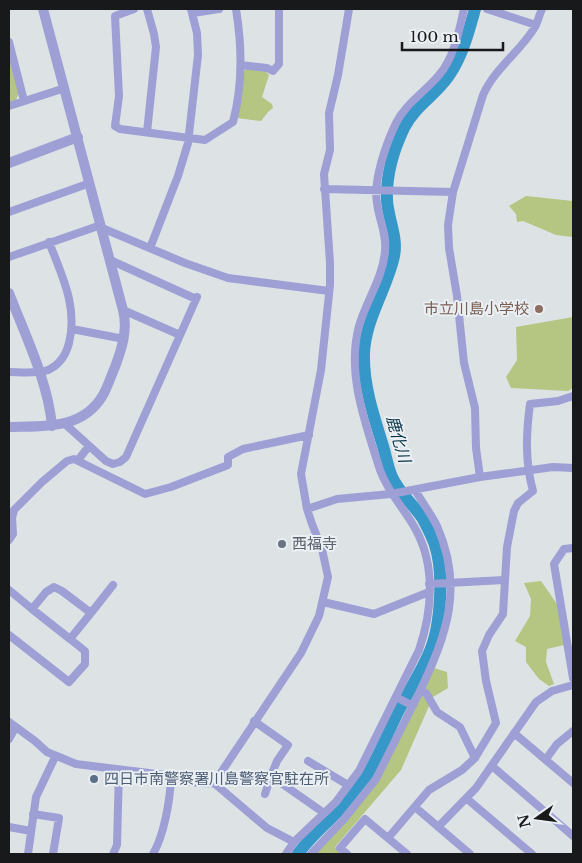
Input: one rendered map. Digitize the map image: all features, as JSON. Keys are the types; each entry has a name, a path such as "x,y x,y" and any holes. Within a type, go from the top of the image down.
{"street":[{"path":"9,427 65,424 87,414 106,390 124,339 125,321 123,310 43,9"},
{"path":"134,9 115,16 118,96 115,126 120,129 205,140 233,122 241,65 236,9"},
{"path":"147,9 156,47 147,132"},
{"path":"150,248 178,176 189,137 198,55 197,33 192,11 219,9"},
{"path":"241,65 267,68 273,71 279,64 278,9"},
{"path":"214,783 301,653 315,625 323,602 328,576 322,550 307,509 301,474 321,370 330,263 324,171 330,150 330,113 349,9"},
{"path":"286,854 294,842 336,802 359,771 419,650 425,632 429,612 430,586 428,561 416,528 385,483 374,451 355,372 356,340 385,254 385,238 378,209 376,190 389,142 396,123 407,106 438,77 446,64 464,9"},
{"path":"487,9 536,25"},
{"path":"480,477 476,448 475,408 464,363 457,296 449,248 448,225 453,192 483,95 488,84 536,25 542,9"},
{"path":"9,42 24,101"},
{"path":"9,106 65,88"},
{"path":"9,163 78,137"},
{"path":"9,212 90,183"},
{"path":"324,189 453,192"},
{"path":"9,257 101,226 150,248 228,278 329,291"},
{"path":"9,372 46,370 56,365 67,351 72,329 72,306 49,242"},
{"path":"65,424 110,463 120,462 126,457 197,298 110,260"},
{"path":"9,293 39,371 49,405 52,426"},
{"path":"123,310 180,335"},
{"path":"72,329 124,339"},
{"path":"388,838 429,790 462,770 475,758 496,723 486,681 482,651 489,635 503,614 504,580 514,510 518,503 533,491 528,471 526,429 530,404 558,401 573,396"},
{"path":"9,540 13,534 12,518 14,510 66,461 78,460 145,494 171,487 228,465 228,457 243,449 309,435"},
{"path":"78,460 90,446"},
{"path":"307,509 337,499 393,494 480,477 553,467 573,468"},
{"path":"311,854 344,819 376,778 436,658 444,634 449,608 450,570 443,541 436,525 413,490"},
{"path":"573,548 564,550 554,564 572,660 573,678"},
{"path":"323,602 374,614 430,586 504,580"},
{"path":"70,639 113,585"},
{"path":"32,609 46,592 54,587 91,613"},
{"path":"9,635 69,682 85,664 85,652 10,593"},
{"path":"438,827 476,788 541,698 552,691 573,685"},
{"path":"420,691 426,693 437,712 460,727 475,758"},
{"path":"396,698 412,706"},
{"path":"254,721 288,745 277,761 265,794"},
{"path":"9,739 12,725 55,757 76,764 165,775 202,784 214,783 267,828 294,842"},
{"path":"546,759 558,744 573,731"},
{"path":"514,733 573,783"},
{"path":"28,854 36,797 55,757"},
{"path":"308,761 348,785"},
{"path":"492,766 573,836"},
{"path":"113,854 117,845 119,770"},
{"path":"271,776 324,814"},
{"path":"153,854 159,844 170,798 171,778"},
{"path":"466,798 532,854"},
{"path":"415,807 470,854"},
{"path":"33,814 59,818 53,854"},
{"path":"348,854 340,848 365,819 407,854"},
{"path":"9,828 31,831"}],"green space":[{"path":"9,53 19,93 15,102 9,104"},
{"path":"246,69 265,71 269,75 262,97 272,104 273,108 261,121 237,118 243,72"},
{"path":"526,196 573,201 573,237 556,235 523,221 517,222 516,214 509,206"},
{"path":"573,317 573,388 568,391 511,388 506,377 517,360 516,327"},
{"path":"541,581 557,604 564,645 547,649 546,662 554,684 549,686 539,679 526,662 526,647 515,641 530,616 531,599 524,583"},
{"path":"434,668 447,672 448,688 433,697 401,770 335,847 343,854 314,854 358,805"}],"waterway":[{"name":"鹿化川","path":"298,854 341,808 368,774 430,651 437,627 440,598 438,556 423,519 395,483 391,473 370,401 365,377 364,354 368,329 394,256 395,242 387,200 389,172 394,154 400,136 408,121 439,88 455,66 470,28 475,9"}],"place":[{"name":"市立川島小学校","path":"539,309"},
{"name":"西福寺","path":"282,544"},
{"name":"四日市南警察署川島警察官駐在所","path":"94,779"}]}
